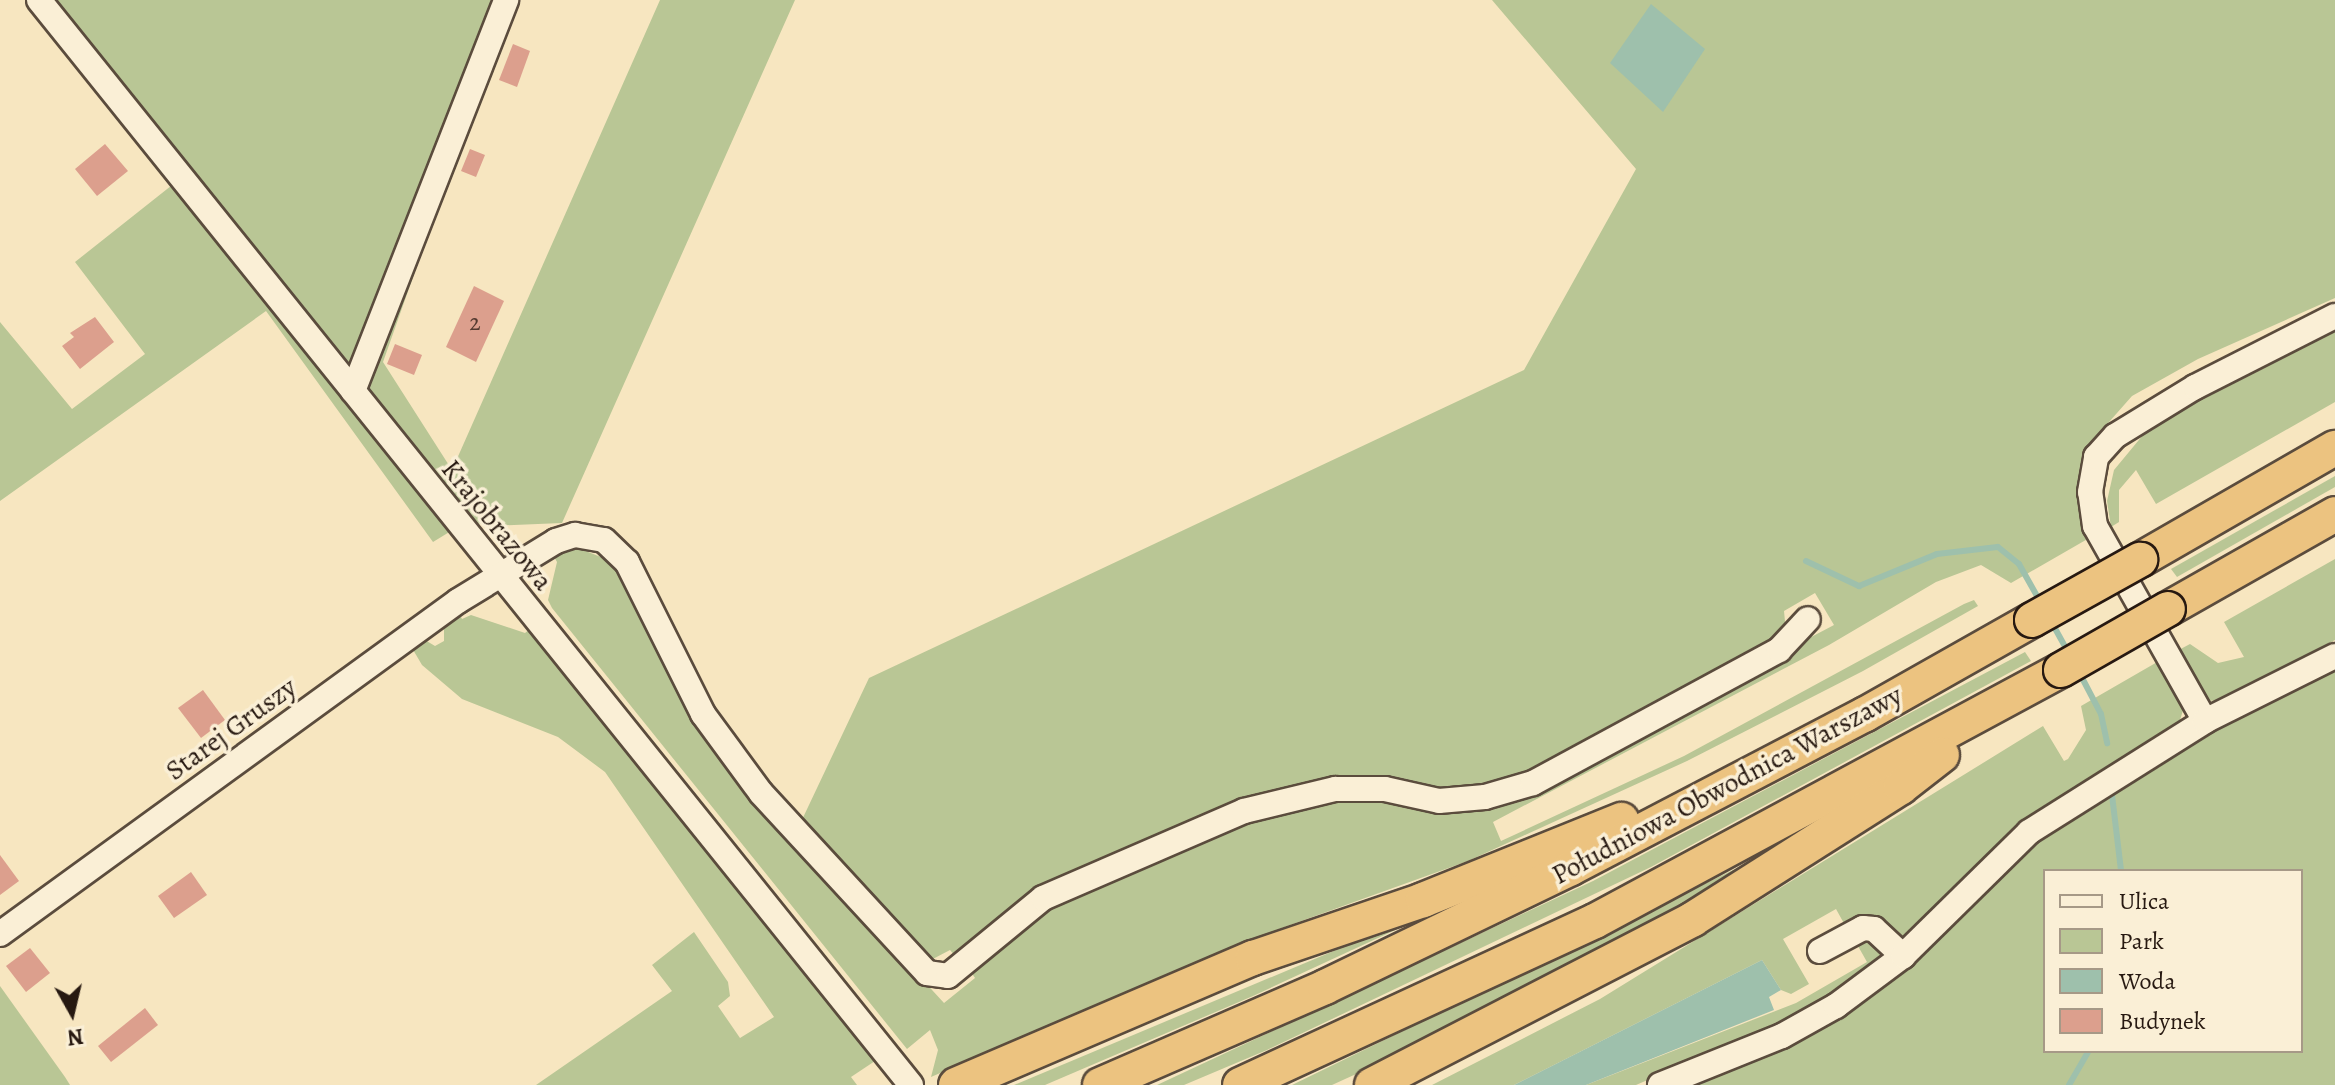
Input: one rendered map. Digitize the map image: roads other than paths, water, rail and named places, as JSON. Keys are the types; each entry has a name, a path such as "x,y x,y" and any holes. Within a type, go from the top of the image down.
{"highway":[{"name":"Południowa Obwodnica Warszawy","path":"1100,1085 1481,912 1864,715 2335,448"},
{"name":"Południowa Obwodnica Warszawy","path":"1240,1085 1595,921 2023,691 2335,514"},
{"path":"1372,1085 1543,1001 1734,896 1901,787 2023,691"},
{"path":"956,1085 1165,993 1538,854 1864,715"}],"street":[{"name":"Krajobrazowa","path":"39,0 908,1082"},
{"path":"353,391 506,0"},
{"path":"2205,721 2095,526 2090,492 2096,457 2115,436 2195,387 2335,316"},
{"name":"Starej Gruszy","path":"0,934 458,601 556,541 575,535 604,540 618,550 684,680 729,753 927,973 948,976 1043,898 1253,808 1335,789 1385,789 1439,801 1485,797 1533,783 1779,650 1808,619"},
{"path":"1660,1085 1782,1036 1836,1006 1903,956 2029,832 2205,721 2335,656"},
{"path":"1820,951 1863,928 1874,929 1903,956"}],"water":[{"path":"1651,4 1705,49 1663,112 1610,63"},
{"path":"1762,960 1781,990 1769,997 1774,1010 1586,1085 1514,1085"}],"waterway":[{"path":"1806,561 1859,586 1937,554 1998,547 2019,564 2041,603"},
{"path":"2052,623 2068,652"},
{"path":"2079,672 2101,714 2107,743"},
{"path":"2112,795 2121,869"},
{"path":"2069,1085 2088,1053"}]}
